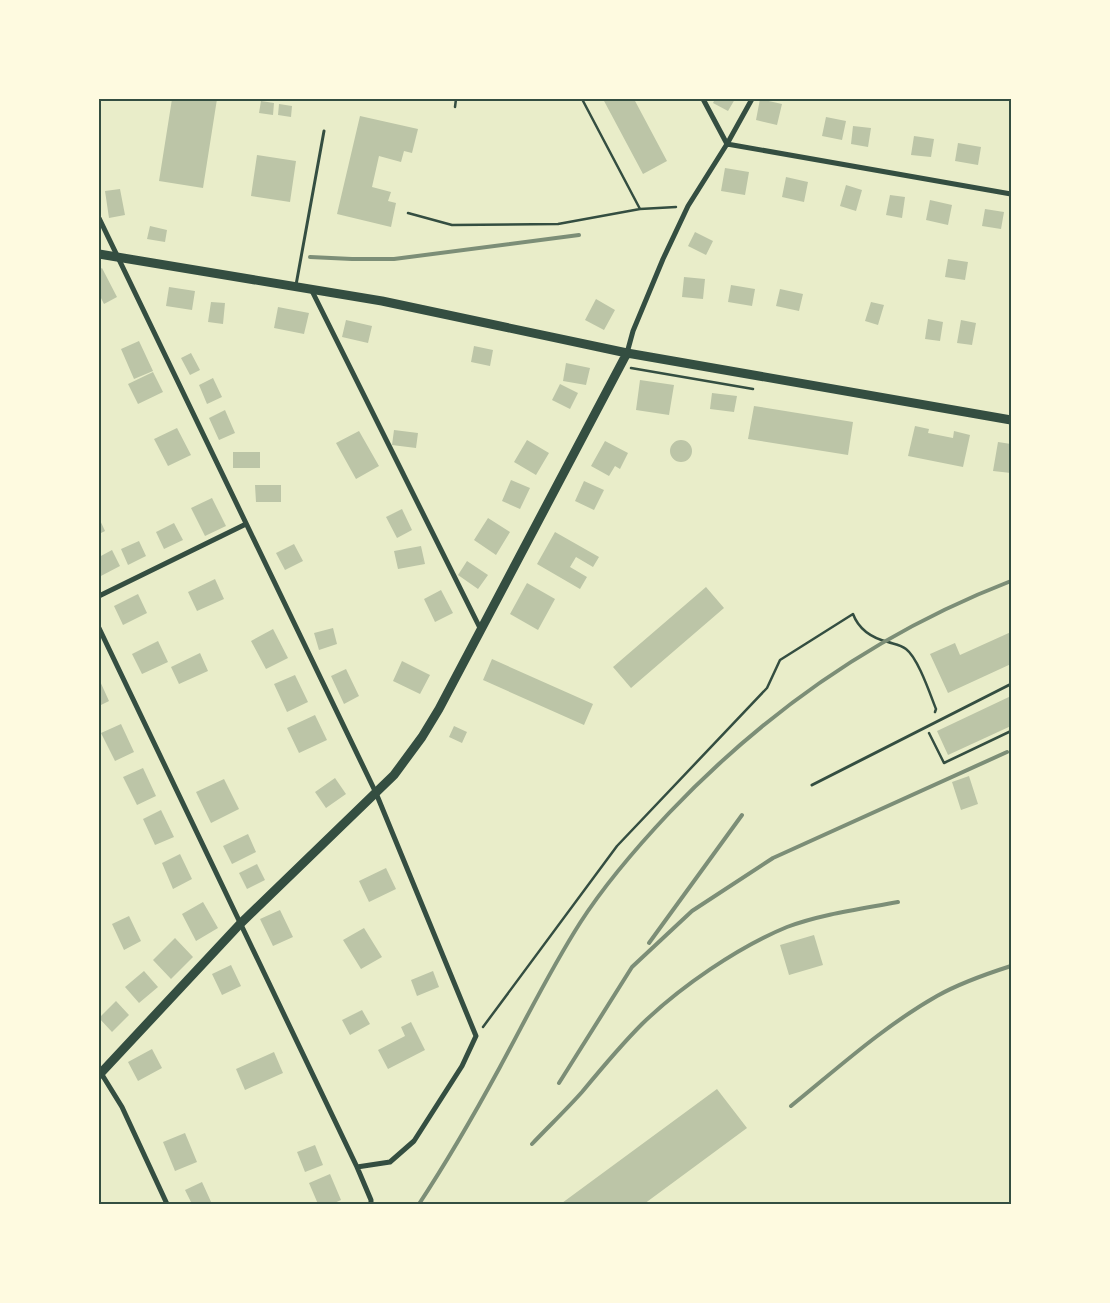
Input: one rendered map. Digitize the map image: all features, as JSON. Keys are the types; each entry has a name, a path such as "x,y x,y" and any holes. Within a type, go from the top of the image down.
{"street":[{"path":"703,99 727,144"},
{"path":"167,1204 122,1108 99,1073 240,924 376,794 394,775 422,737 439,709 480,628 627,353 633,330 688,206 727,144 752,99"},
{"path":"727,144 1011,194"},
{"path":"99,218 376,794 476,1036 462,1066 414,1140 390,1162 357,1167"},
{"path":"99,254 312,291 382,301 627,353 1011,420"},
{"path":"312,291 480,628"},
{"path":"99,596 246,524"},
{"path":"99,628 357,1167 371,1204"}],"lane":[{"path":"295,288 324,132"},
{"path":"812,785 1011,684"}],"path":[{"path":"455,107 456,99"},
{"path":"582,99 640,209"},
{"path":"408,213 452,225 558,224 640,209 688,206"},
{"path":"476,1036 617,846 767,688 780,660 853,614 856,623 862,630 873,637 906,649 914,657 936,709 928,732 944,762 1011,731"}],"building":[{"path":"172,99 217,99 203,188 159,181"},
{"path":"603,99 634,99 667,161 643,174"},
{"path":"715,99 735,99 728,111 713,103"},
{"path":"760,99 782,104 777,125 756,120"},
{"path":"261,101 274,103 273,115 259,113"},
{"path":"279,104 292,106 291,117 278,115"},
{"path":"360,116 418,129 412,153 404,151 401,162 379,156 372,187 391,192 388,201 396,203 391,227 337,214"},
{"path":"826,117 846,121 842,140 822,136"},
{"path":"853,126 871,128 868,147 851,144"},
{"path":"914,136 934,139 931,157 911,155"},
{"path":"958,143 981,147 978,165 955,161"},
{"path":"257,155 296,161 290,202 251,196"},
{"path":"725,168 749,172 745,195 721,191"},
{"path":"786,177 808,182 804,202 782,197"},
{"path":"846,185 862,190 856,211 840,206"},
{"path":"120,189 125,215 109,218 105,191"},
{"path":"890,195 905,197 902,218 886,215"},
{"path":"930,200 952,205 948,225 926,220"},
{"path":"985,209 1004,212 1001,229 982,226"},
{"path":"150,226 167,230 165,242 147,239"},
{"path":"695,232 713,241 706,255 688,246"},
{"path":"948,259 968,262 965,280 945,277"},
{"path":"102,268 117,297 104,304 99,294 99,270"},
{"path":"684,277 705,279 703,299 682,297"},
{"path":"731,285 755,289 752,306 728,302"},
{"path":"169,287 195,291 192,310 166,306"},
{"path":"780,289 803,294 799,311 776,306"},
{"path":"596,299 615,310 604,330 585,320"},
{"path":"211,302 225,303 223,324 208,322"},
{"path":"871,302 884,305 878,325 865,321"},
{"path":"278,307 309,313 304,334 274,328"},
{"path":"928,319 943,322 940,341 925,339"},
{"path":"346,320 372,326 368,343 342,337"},
{"path":"961,320 976,323 972,345 957,343"},
{"path":"139,341 153,371 134,379 121,349"},
{"path":"474,346 493,350 490,366 471,362"},
{"path":"191,353 200,370 190,375 181,358"},
{"path":"566,363 590,368 586,385 563,381"},
{"path":"153,372 163,392 138,404 128,384"},
{"path":"213,378 222,397 207,404 199,385"},
{"path":"640,380 674,385 669,415 636,410"},
{"path":"560,384 578,393 570,409 552,400"},
{"path":"712,393 737,396 734,412 710,409"},
{"path":"754,406 853,422 848,455 748,439"},
{"path":"225,410 235,433 219,440 209,418"},
{"path":"915,426 929,429 928,433 953,438 954,431 970,435 963,467 908,456"},
{"path":"177,428 191,455 168,466 154,439"},
{"path":"394,430 418,433 416,448 392,445"},
{"path":"359,431 379,466 356,479 336,443"},
{"path":"527,440 549,453 536,475 514,462"},
{"path":"681,440 689,443 692,451 689,459 681,462 673,459 670,451 673,443"},
{"path":"605,441 628,453 620,469 615,466 609,476 591,466"},
{"path":"998,442 1011,444 1011,473 993,471"},
{"path":"233,452 260,452 260,468 233,468"},
{"path":"511,480 530,488 520,509 502,501"},
{"path":"584,481 604,490 594,510 575,501"},
{"path":"255,485 281,485 281,502 256,502"},
{"path":"212,498 226,526 205,536 191,508"},
{"path":"402,509 412,530 397,538 386,517"},
{"path":"99,518 105,531 99,534"},
{"path":"488,518 510,532 496,555 474,540"},
{"path":"174,523 183,540 164,549 156,532"},
{"path":"555,532 599,557 593,567 576,557 570,567 587,577 580,589 537,564"},
{"path":"139,541 146,556 128,565 121,549"},
{"path":"294,544 303,561 285,570 276,553"},
{"path":"421,546 425,564 398,569 394,551"},
{"path":"112,550 120,566 99,577 99,557"},
{"path":"467,561 488,575 478,589 458,575"},
{"path":"215,579 224,599 197,611 188,592"},
{"path":"527,583 555,599 538,630 510,614"},
{"path":"706,587 724,608 631,688 613,667"},
{"path":"441,590 453,613 435,622 424,599"},
{"path":"138,594 147,613 123,625 114,606"},
{"path":"333,628 337,644 319,650 314,633"},
{"path":"273,629 288,658 266,669 251,641"},
{"path":"1011,632 1011,664 948,693 930,654 955,643 960,655"},
{"path":"158,641 168,662 142,674 132,654"},
{"path":"200,653 208,671 179,684 171,667"},
{"path":"492,659 593,704 584,725 483,680"},
{"path":"402,661 430,675 420,694 393,681"},
{"path":"346,669 359,696 344,704 331,676"},
{"path":"295,675 308,702 287,712 274,684"},
{"path":"99,679 109,701 99,706"},
{"path":"1011,696 1011,726 948,755 937,731"},
{"path":"315,715 327,740 299,753 287,728"},
{"path":"121,724 134,752 115,761 101,733"},
{"path":"454,726 467,732 462,743 449,737"},
{"path":"143,768 156,796 137,805 123,777"},
{"path":"969,776 978,804 961,810 952,782"},
{"path":"335,778 346,794 326,808 315,792"},
{"path":"224,779 239,809 211,823 196,792"},
{"path":"161,810 174,837 155,845 143,819"},
{"path":"248,834 256,852 232,864 223,846"},
{"path":"180,854 192,879 173,889 162,863"},
{"path":"257,864 265,880 247,889 239,873"},
{"path":"386,868 396,889 369,902 359,881"},
{"path":"203,902 218,928 196,941 182,914"},
{"path":"280,910 293,937 273,946 260,919"},
{"path":"129,916 141,941 124,950 112,924"},
{"path":"364,928 382,957 361,969 343,940"},
{"path":"814,935 823,965 789,975 780,945"},
{"path":"175,938 193,957 171,979 153,960"},
{"path":"231,965 241,986 222,995 212,974"},
{"path":"144,971 158,987 139,1003 125,987"},
{"path":"433,971 439,987 417,996 411,980"},
{"path":"116,1001 129,1015 112,1032 99,1018"},
{"path":"362,1010 370,1024 350,1035 342,1020"},
{"path":"411,1022 425,1050 388,1069 378,1050 405,1036 401,1027"},
{"path":"152,1049 162,1068 138,1081 128,1062"},
{"path":"274,1052 283,1073 245,1090 236,1069"},
{"path":"717,1089 747,1128 644,1204 562,1203"},
{"path":"185,1133 197,1162 175,1171 163,1142"},
{"path":"315,1145 323,1165 305,1172 297,1152"},
{"path":"330,1174 341,1200 332,1204 318,1204 309,1183"},
{"path":"202,1182 212,1204 192,1204 185,1190"}],"railway":[{"path":"310,257 394,259 579,235"},
{"path":"419,1204 471,1119 548,977 580,923 622,866 669,813 745,741 785,708 827,678 870,650 916,624 962,601 1011,581"},
{"path":"559,1083 632,967 692,911 773,858 1007,752"},
{"path":"649,943 742,815"},
{"path":"532,1144 576,1099 642,1024 674,996 710,969 768,935 800,922 898,902"},
{"path":"791,1106 898,1020 955,987 1011,966"}]}
